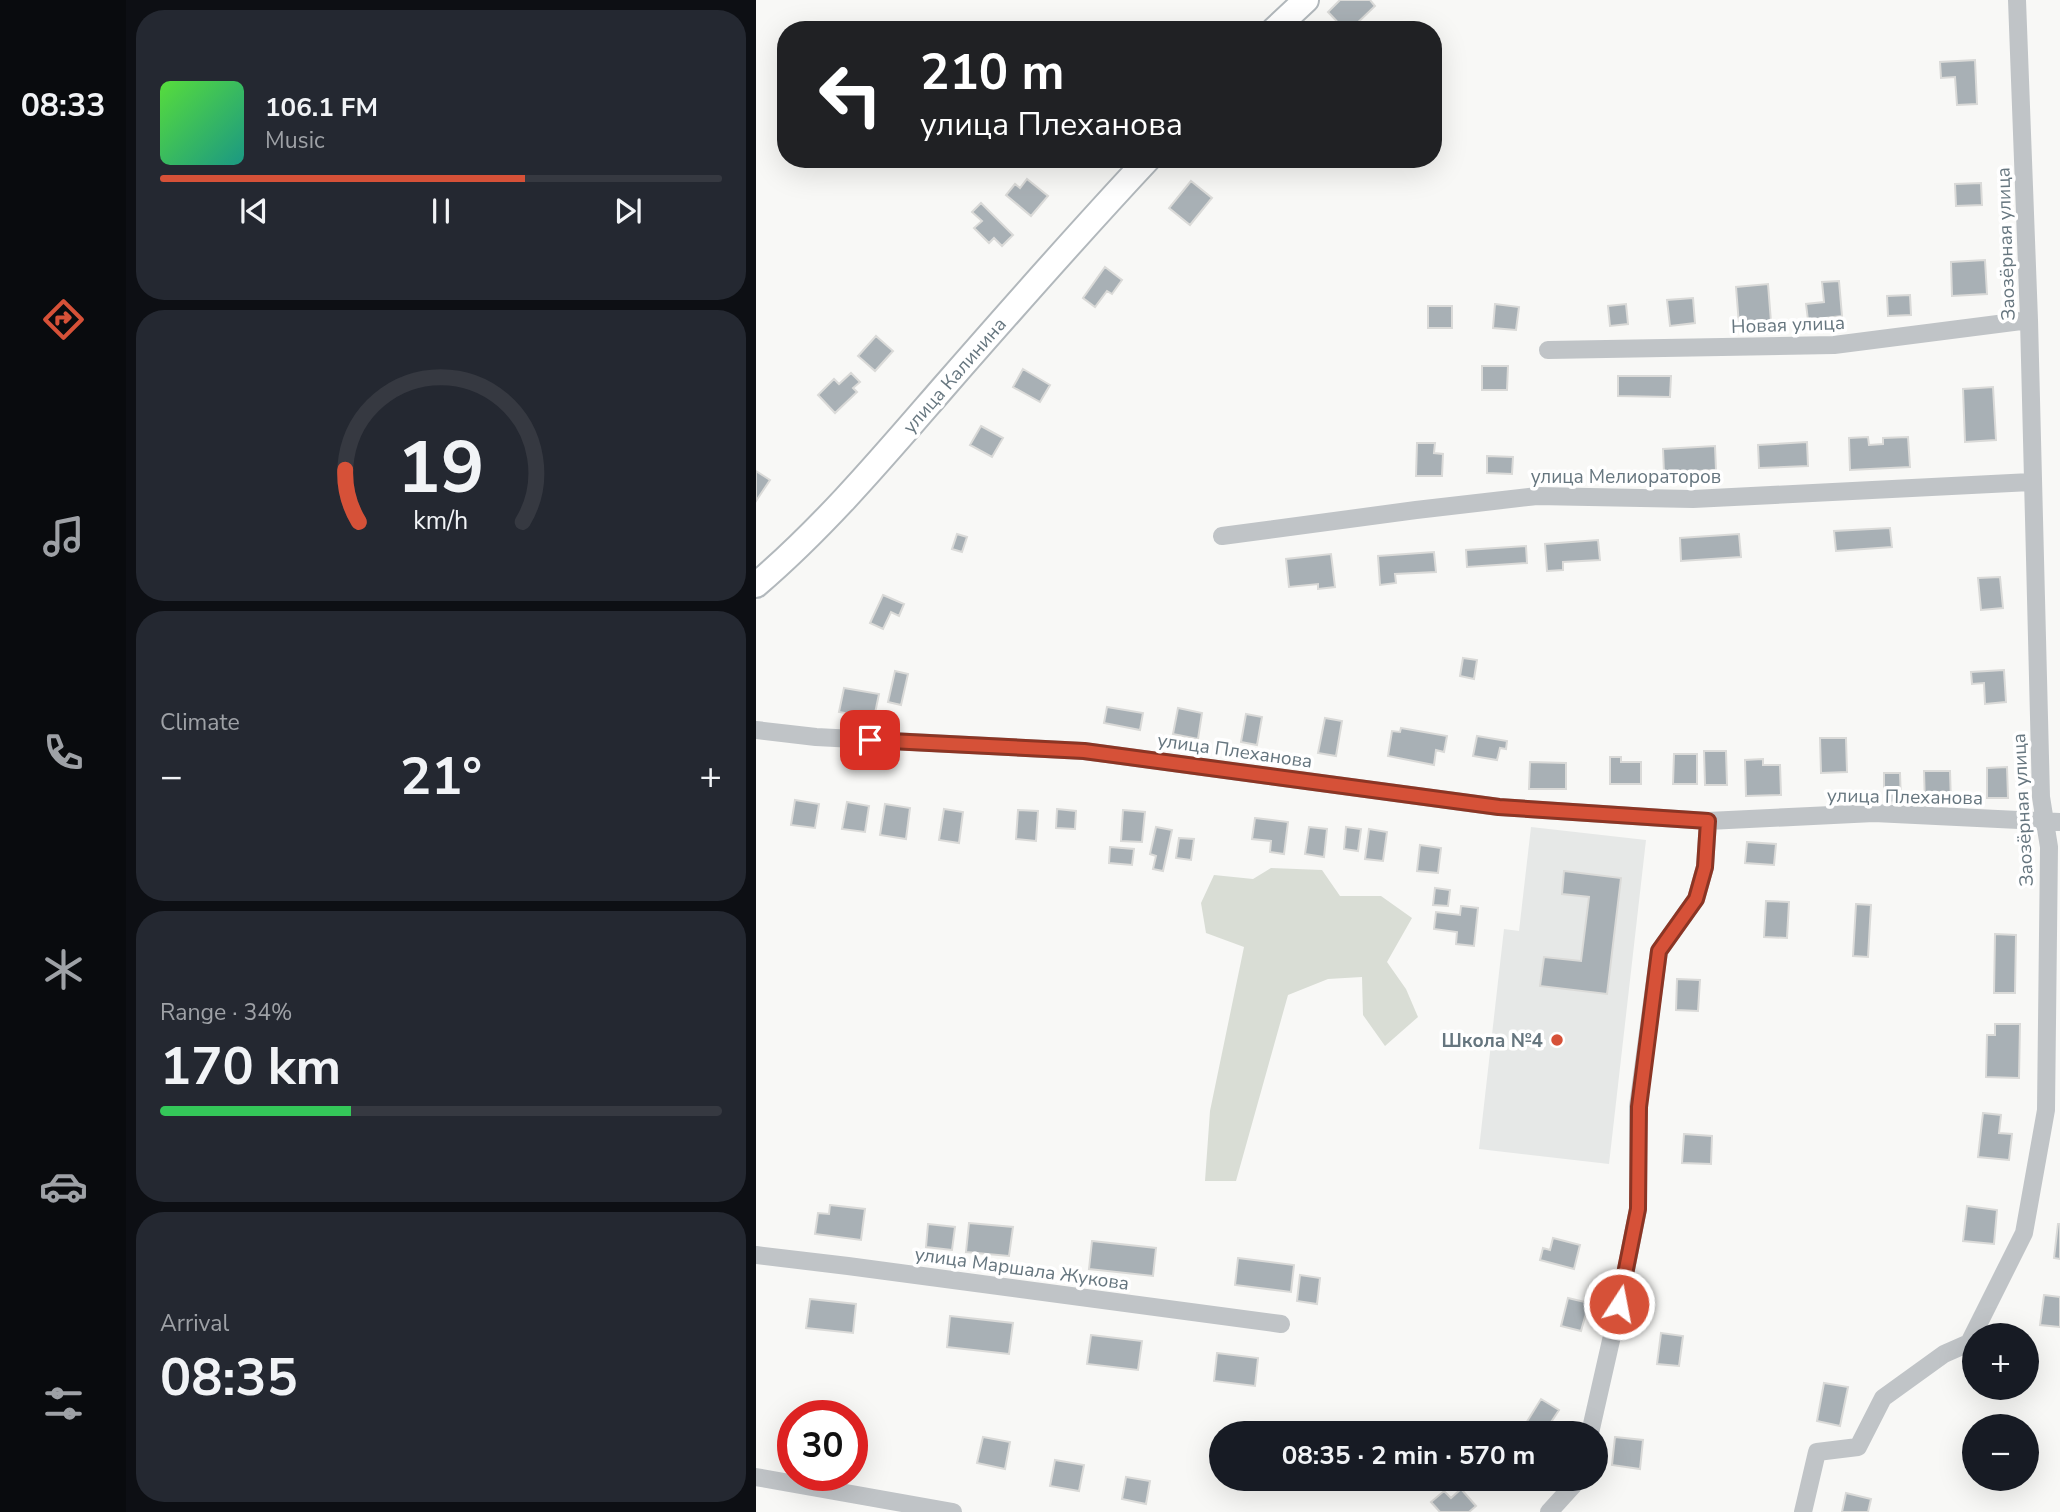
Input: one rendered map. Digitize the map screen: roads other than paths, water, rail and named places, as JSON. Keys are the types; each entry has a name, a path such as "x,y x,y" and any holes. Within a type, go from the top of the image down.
{"main road":[{"path":"1284,21 1306,0"},
{"name":"улица Калинина","path":"756,585 789,557 851,493 1057,256 1140,168"}],"street":[{"name":"Заозёрная улица","path":"1803,1512 1817,1452 1858,1447 1883,1398 1944,1354 1969,1343 2024,1233 2046,1110 2049,847 2052,822 2040,797 2029,320 2017,0"},
{"name":"Новая улица","path":"1548,350 1834,345 2029,320"},
{"name":"улица Мелиораторов","path":"1222,536 1537,496 1693,499 2031,482"},
{"name":"улица Плеханова","path":"756,730 816,737 1084,751 1499,807 1708,821 1874,813 2052,822"},
{"path":"1593,1421 1638,1209 1639,1107 1659,951 1696,899 1705,867 1708,821"},
{"name":"улица Маршала Жукова","path":"756,1255 1281,1324"},
{"path":"756,1477 953,1512"},
{"path":"1549,1512 1568,1491"}],"place":[{"name":"Школа №4","path":"1557,1040"}]}
